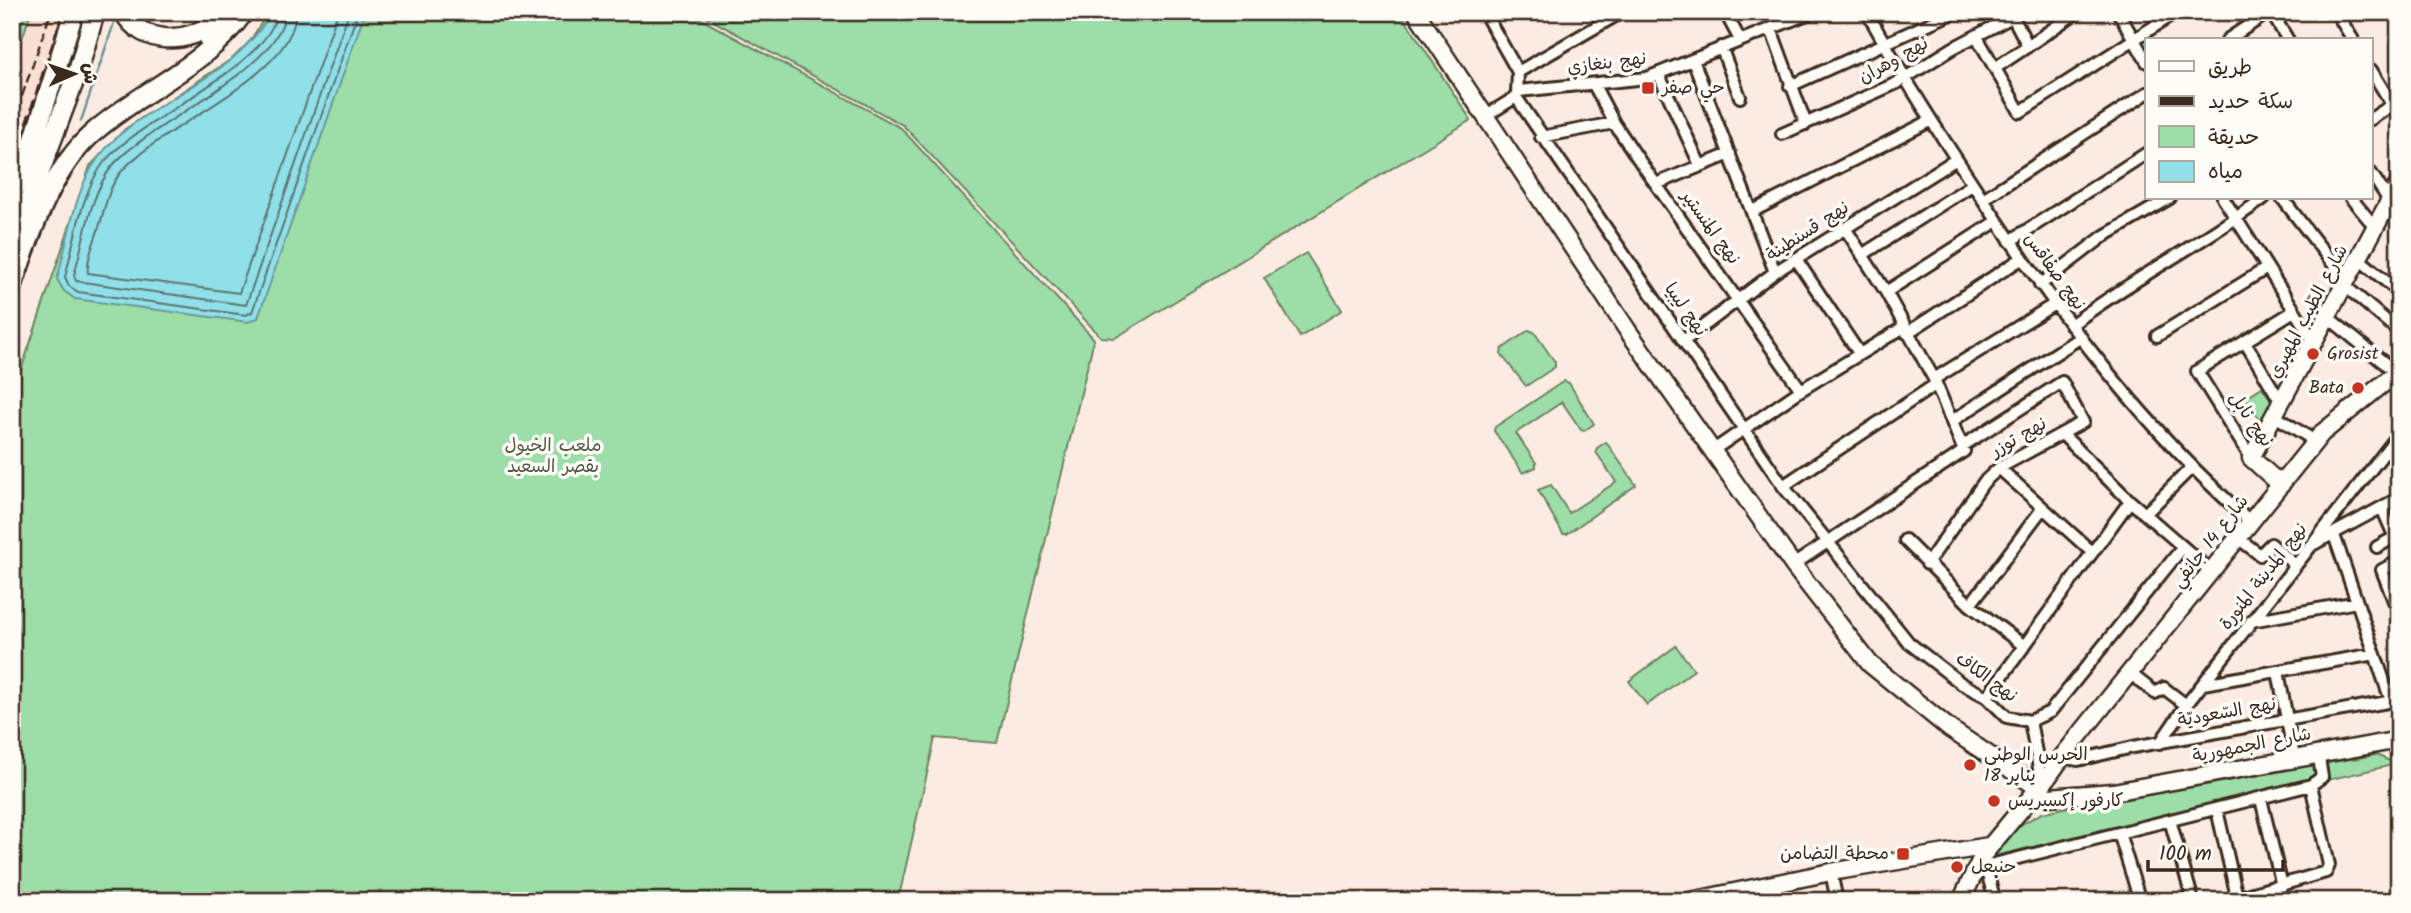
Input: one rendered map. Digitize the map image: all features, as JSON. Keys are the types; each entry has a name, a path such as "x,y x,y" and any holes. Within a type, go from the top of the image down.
{"main road":[{"path":"124,12 148,33 176,40 199,33 225,12"},
{"path":"134,12 148,23 174,30 188,28 210,12"},
{"path":"12,287 49,197 80,145 99,122 123,101 196,50 215,32 225,12"},
{"path":"80,145 114,116 201,59 220,43 244,12"},
{"path":"12,209 38,126 84,14"},
{"path":"12,246 79,68 84,14"}],"street":[{"path":"1416,12 1484,117 1712,451 1793,565 1883,677 1950,729 2044,789"},
{"path":"1518,72 1622,12"},
{"path":"1725,12 1740,40"},
{"name":"نهج بنغازي","path":"1484,117 1518,94 1632,82 1659,75 1721,47 1812,12"},
{"name":"نهج صفاقس","path":"1867,12 1930,121 2053,305 2156,429 2251,522"},
{"path":"1790,86 1955,12"},
{"path":"1995,68 2077,12"},
{"path":"2118,12 2145,58"},
{"path":"1977,37 2020,112 2177,12"},
{"path":"2230,38 2270,12 2287,38"},
{"path":"2336,12 2352,38"},
{"path":"1489,14 1518,72 1518,94"},
{"name":"نهج وهران","path":"1782,134 1898,83 1904,77 2012,18 2028,47"},
{"path":"1771,29 1806,124"},
{"path":"1721,47 1740,97"},
{"path":"1693,60 1775,272"},
{"path":"2372,72 2399,116"},
{"path":"1659,75 1700,165"},
{"name":"نهج المنستير","path":"1594,85 1614,123 1801,390"},
{"name":"نهج ليبيا","path":"1518,94 1541,137 1685,340 1783,486 1828,541"},
{"path":"1983,199 2145,94"},
{"path":"2372,118 2392,105"},
{"path":"1753,211 1930,121"},
{"path":"1541,137 1614,123"},
{"path":"1656,184 1730,153"},
{"path":"2010,241 2145,154"},
{"name":"نهج قسنطينة","path":"1685,340 1741,301 1775,272 1955,160"},
{"path":"2372,175 2399,216"},
{"name":"شارع الطّيب المهيري","path":"2251,458 2399,183"},
{"path":"1862,255 1972,185"},
{"path":"2039,285 2104,236 2167,200"},
{"path":"2224,200 2315,343"},
{"path":"2071,326 2119,289 2236,219 2261,200"},
{"path":"2283,200 2346,284 2396,329"},
{"path":"2353,200 2375,227"},
{"path":"1886,292 1997,221"},
{"path":"1793,565 1964,448 1934,382 1886,292 1845,228"},
{"path":"1796,259 1859,354"},
{"path":"2359,259 2398,291"},
{"path":"1712,451 1859,354 1906,330 2021,260"},
{"path":"2157,336 2267,268"},
{"path":"1783,486 1934,382 2053,305"},
{"path":"2294,311 2245,342 2278,410 2315,442"},
{"path":"2329,317 2398,372"},
{"path":"1952,421 2081,337"},
{"name":"نهج نابل","path":"2245,342 2198,370 2201,382 2251,458 2281,485"},
{"name":"شارع 14 جانفي","path":"1961,901 2008,823 2044,789 2065,755 2315,442 2332,424 2398,372"},
{"name":"نهج توزر","path":"1927,564 1984,482 1999,468 2083,424 2062,382 1964,448"},
{"path":"2062,434 2130,502 2212,572"},
{"name":"نهج المدينة المنورة","path":"2160,743 2251,621 2397,441"},
{"path":"2146,513 2192,467"},
{"path":"1999,468 2092,552"},
{"path":"2310,546 2334,536 2399,498"},
{"path":"1987,697 2130,502"},
{"path":"2377,547 2397,542 2382,508"},
{"path":"1970,605 2042,509"},
{"path":"2334,536 2375,654 2395,701"},
{"path":"2238,538 2260,555 2271,544 2295,565"},
{"path":"1905,540 1970,605 2023,645"},
{"name":"نهج الكاف","path":"1828,541 1909,643 1962,684 1987,697 2007,717 2029,721 2046,715 2060,701 2183,547"},
{"path":"2399,561 2382,570 2394,601 2399,601"},
{"path":"2251,621 2357,602"},
{"path":"2203,684 2375,654"},
{"path":"2278,671 2294,757"},
{"path":"2131,674 2155,693 2164,688 2186,705"},
{"name":"نهج السّعوديّة","path":"2065,755 2078,760 2395,701"},
{"path":"2029,721 2044,789"},
{"name":"شارع الجمهورية","path":"2044,789 2113,792 2318,752 2399,740"},
{"path":"1691,901 1831,872 1986,856 2119,833 2217,810 2311,785 2322,777 2318,752"},
{"path":"2225,901 2320,875 2328,868 2311,785"},
{"path":"2261,799 2281,886"},
{"path":"2217,810 2237,897"},
{"path":"2170,820 2193,901"},
{"path":"2119,833 2140,901"},
{"path":"1986,856 1995,901"},
{"path":"1831,872 1837,901"}],"shaded area":[{"path":"31,12 68,12 12,181 12,69"}],"green space":[{"path":"12,12 31,12 12,69"},
{"name":"ملعب الخيول بقصر السعيد","path":"268,12 688,12 901,128 1094,339 997,743 935,738 898,901 12,901 12,397 90,166 125,129 233,58 250,41"},
{"path":"697,12 1400,12 1471,120 1115,338 1101,337 903,125"},
{"path":"1306,253 1342,310 1300,337 1264,278"},
{"path":"1529,330 1534,332 1555,362 1555,367 1526,386 1501,354 1502,349"},
{"path":"1564,381 1569,383 1594,424 1584,431 1581,430 1562,402 1516,433 1536,463 1536,467 1523,473 1494,431 1495,427"},
{"path":"2262,387 2274,405 2264,425 2245,398"},
{"path":"1606,442 1636,485 1567,534 1563,534 1538,490 1551,485 1569,513 1616,482 1596,452 1597,448"},
{"path":"1676,646 1694,670 1647,705 1629,681"},
{"path":"2376,755 2397,764 1995,856 2000,842 2015,828 2042,813 2099,800"}],"water":[{"path":"271,12 365,12 258,318 248,322 75,299 64,291 57,279 75,207 92,167 109,144 131,125 232,59 254,37"}],"waterway":[{"path":"81,121 117,14"}],"railway":[{"path":"12,125 51,12"},
{"path":"12,166 63,12"}],"place":[{"name":"حي صفر","path":"1648,88"},
{"name":"Grosist","path":"2313,354"},
{"name":"Bata","path":"2358,388"},
{"name":"الحرس الوطني 18 يناير","path":"1970,765"},
{"name":"كارفور إكسبريس","path":"1994,801"},
{"name":"محطة التضامن","path":"1903,854"},
{"name":"حنبعل","path":"1957,867"}]}
